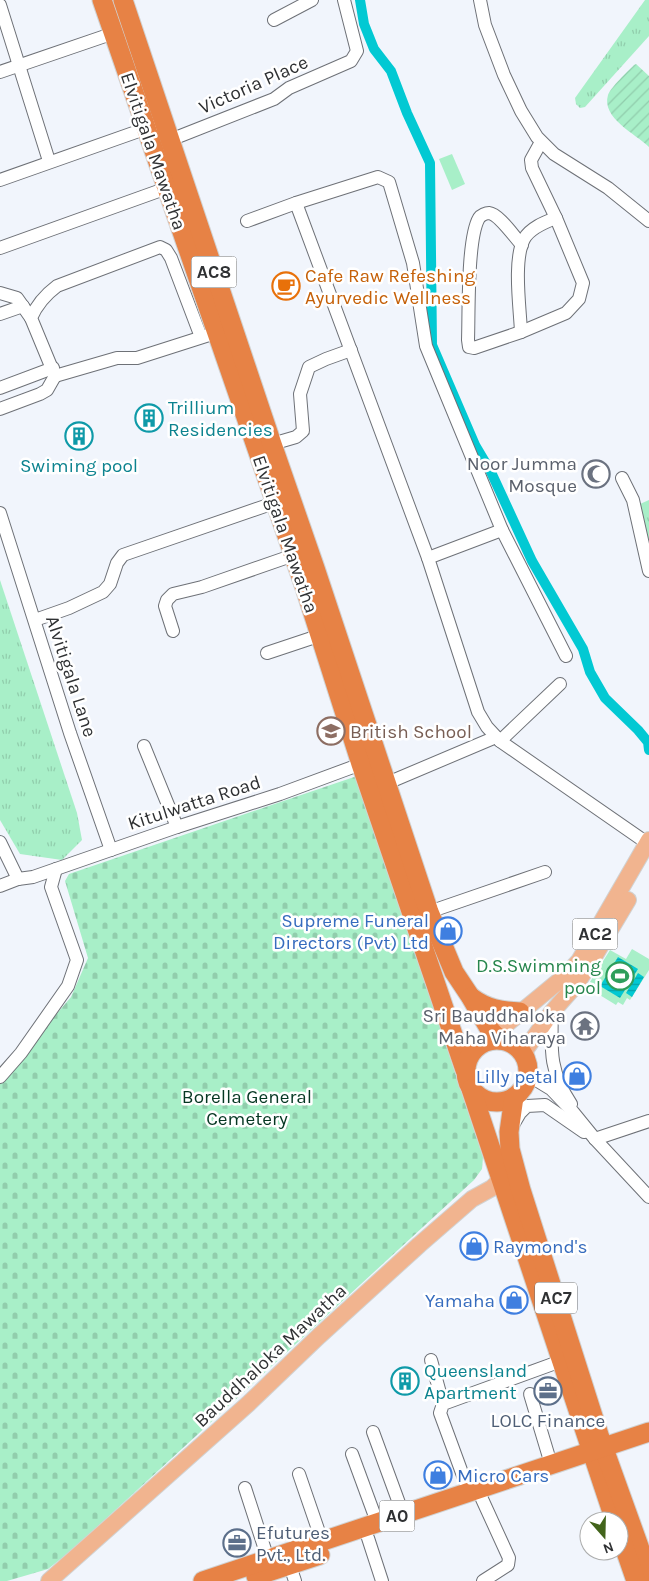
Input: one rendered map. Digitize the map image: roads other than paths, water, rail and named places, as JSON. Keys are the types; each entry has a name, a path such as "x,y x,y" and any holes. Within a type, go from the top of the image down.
{"highway":[{"name":"Elvitigala Mawatha","path":"102,0 167,188 208,335 257,425 272,444 315,568 428,912 454,972 490,1030 500,1040"},
{"name":"Elvitigala Mawatha","path":"123,0 170,140 257,425 274,503 321,635 361,764 465,1070"},
{"path":"470,996 482,1005 500,1011 520,1012"},
{"path":"500,1040 516,1046 526,1067 525,1083 514,1097 505,1101 495,1102 477,1096 470,1089 466,1080 465,1070 467,1060 472,1051 480,1044 500,1040"},
{"name":"AC7","path":"470,1089 561,1361 649,1574"},
{"name":"AC7","path":"514,1097 509,1132 510,1149 521,1190 599,1435 599,1455 613,1511"},
{"name":"A0","path":"204,1581 322,1541 372,1530 599,1455 649,1432"},
{"name":"A0","path":"241,1581 292,1573 404,1514 476,1496 552,1464 649,1444"},
{"path":"629,1561 636,1581"}],"main road":[{"name":"AC2","path":"500,1040 503,1028 565,976 579,961 648,842"},
{"name":"AC2","path":"526,1067 526,1049 594,957 649,863"},
{"path":"501,1179 509,1132"},
{"name":"Bauddhaloka Mawatha","path":"49,1581 248,1404 318,1336 419,1245 472,1199 492,1188 501,1179"},
{"name":"Bauddhaloka Mawatha","path":"37,1581 69,1563"}],"street":[{"path":"274,20 312,0"},
{"name":"Victoria Place","path":"170,140 274,99 290,88 351,61 357,51 344,0"},
{"path":"480,0 485,25 504,75 520,111 542,142 554,154 608,188 649,221"},
{"path":"1,10 49,161"},
{"path":"0,72 114,34"},
{"path":"0,180 49,161 164,122"},
{"path":"522,245 498,217 490,213 483,214 479,218 471,246 469,347 474,348 521,332 566,313 578,299 583,283 556,218 532,168 531,160 542,142"},
{"path":"247,221 378,177 389,182 413,263 426,346 502,530 566,656"},
{"path":"0,248 167,188"},
{"path":"296,203 428,558 478,712 487,727 498,739 648,842"},
{"path":"521,332 518,268 522,245 525,237 540,224 556,218"},
{"path":"0,388 54,372 117,358 137,358 208,335 171,258 166,250 160,247 56,286 45,294 35,308 31,318"},
{"path":"0,293 17,298 23,306 31,318 54,372 47,390 0,409"},
{"path":"0,314 23,306"},
{"path":"272,444 296,437 303,431 300,394 309,367 351,350"},
{"path":"622,478 633,500 649,572"},
{"path":"35,620 69,608 103,592 110,584 117,564 124,555 274,503"},
{"name":"Alvitigala Lane","path":"0,513 70,733 111,850"},
{"path":"428,558 502,530"},
{"path":"173,631 165,606 167,600 173,594 202,587 294,555"},
{"path":"267,653 321,635"},
{"path":"385,784 498,739 560,684"},
{"path":"144,746 177,827"},
{"name":"Kitulwatta Road","path":"0,886 18,879 34,877 177,827 280,794 361,764"},
{"path":"0,842 18,879"},
{"path":"0,1077 20,1053 68,986 77,960 51,887 56,869"},
{"path":"428,912 545,872"},
{"path":"552,1012 551,1046 553,1068 566,1096 594,1139"},
{"path":"526,1067 573,1112 594,1139 649,1197"},
{"path":"514,1097 528,1099 545,1105 594,1139"},
{"path":"509,1132 523,1108 545,1105"},
{"path":"594,1139 649,1121"},
{"path":"431,1360 442,1408 476,1496 509,1558 508,1565 483,1581"},
{"path":"442,1408 561,1361"},
{"path":"530,1394 552,1464"},
{"path":"373,1432 404,1514"},
{"path":"352,1454 372,1530 382,1581"},
{"path":"299,1474 322,1541"},
{"path":"245,1488 268,1559"}],"water":[{"path":"618,957 638,969 620,998 600,986"},
{"path":"638,973 644,977 632,997 626,993"}],"waterway":[{"path":"360,0 364,24 374,49 391,71 407,113 430,163 432,345 475,445 491,472 532,561 583,649 590,672 605,698 648,742 649,750"}],"place":[{"name":"Cafe Raw Refeshing Ayurvedic Wellness","path":"286,286"},
{"name":"Trillium Residencies","path":"149,418"},
{"name":"Swiming pool","path":"79,436"},
{"name":"Noor Jumma Mosque","path":"596,474"},
{"name":"British School","path":"331,731"},
{"name":"Supreme Funeral Directors (Pvt) Ltd","path":"448,931"},
{"name":"D.S.Swimming pool","path":"620,976"},
{"name":"Sri Bauddhaloka Maha Viharaya","path":"585,1026"},
{"name":"Lilly petal","path":"577,1076"},
{"name":"Raymond's","path":"474,1246"},
{"name":"Yamaha","path":"514,1300"},
{"name":"Queensland Apartment","path":"405,1381"},
{"name":"LOLC Finance","path":"548,1391"},
{"name":"Micro Cars","path":"438,1475"},
{"name":"Efutures Pvt., Ltd.","path":"237,1543"}],"park label":[{"name":"Borella General Cemetery","path":"247,1107"}]}
